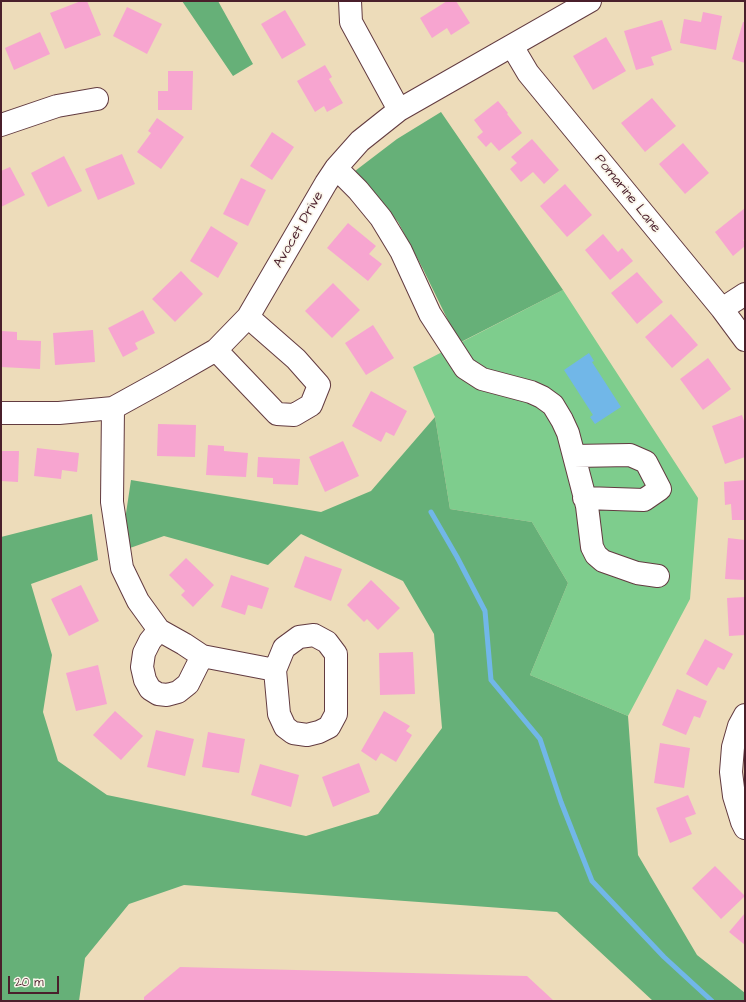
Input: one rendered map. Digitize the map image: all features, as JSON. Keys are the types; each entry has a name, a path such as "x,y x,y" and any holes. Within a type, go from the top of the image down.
{"street":[{"path":"350,1 351,22 399,110"},
{"name":"Avocet Drive","path":"1,413 59,413 113,408 216,350 248,317 336,168 360,141 399,110 590,1"},
{"name":"Pomarine Lane","path":"512,46 528,73 722,309 745,340"},
{"path":"1,125 57,106 97,99"},
{"path":"336,168 358,190 381,218 401,251 430,314 465,368 482,380 531,392 542,397 553,405 568,433 587,506 592,547 596,555 603,561 637,573 658,576"},
{"path":"722,309 745,294"},
{"path":"216,350 277,414 294,415 311,405 319,385 296,359 248,317"},
{"path":"113,408 112,502 122,568 138,602 159,630 202,656 275,670"},
{"path":"574,456 630,455 646,462 660,490 644,500 584,498"},
{"path":"159,630 150,641 144,653 142,667 145,680 150,689 158,694 167,695 178,692 188,684 202,656"},
{"path":"745,715 739,726 733,747 731,772 734,796 745,828"}],"green space":[{"path":"182,1 218,1 253,64 233,76"},
{"path":"441,112 563,290 459,343 398,222 355,171 397,139"},
{"path":"563,290 698,498 690,599 628,716 530,675 568,583 532,522 450,509 435,417 413,367"},
{"path":"435,417 450,509 532,522 568,583 530,675 628,716 638,855 697,955 745,993 745,1001 653,1001 557,912 184,885 129,904 85,958 79,1001 1,1001 1,537 92,514 98,560 31,584 52,655 43,712 58,761 107,795 306,836 378,814 442,728 434,634 403,581 301,534 268,565 164,536 130,548 125,520 131,480 321,512 371,491"}],"water":[{"path":"589,353 594,361 592,362 621,407 595,424 590,417 593,415 564,370"}],"building":[{"path":"81,1 87,1 101,35 65,49 50,13"},
{"path":"447,1 456,1 470,23 451,35 447,28 432,38 420,18"},
{"path":"127,7 162,24 147,54 113,36"},
{"path":"285,10 306,45 282,59 261,24"},
{"path":"703,12 722,16 716,50 680,43 684,19 701,22"},
{"path":"662,20 672,50 651,57 654,65 636,70 624,31"},
{"path":"743,22 745,22 745,63 732,59"},
{"path":"40,32 50,54 14,70 5,48"},
{"path":"606,37 626,71 593,90 573,56"},
{"path":"325,65 332,77 329,79 343,103 327,112 324,106 315,112 297,81"},
{"path":"168,71 193,71 192,110 158,110 158,91 168,91"},
{"path":"652,98 676,126 645,152 621,123"},
{"path":"498,101 522,133 499,151 491,142 486,147 477,137 483,132 474,120"},
{"path":"157,118 184,137 161,169 137,152 151,133 148,131"},
{"path":"272,132 294,147 272,180 250,166"},
{"path":"532,139 559,170 544,184 533,172 521,182 510,169 517,163 511,157"},
{"path":"683,143 709,173 685,194 659,164"},
{"path":"122,154 135,184 98,200 85,169"},
{"path":"64,156 82,191 48,207 31,173"},
{"path":"10,167 25,195 1,207 1,171"},
{"path":"241,178 266,190 248,226 223,214"},
{"path":"565,184 592,215 567,237 540,206"},
{"path":"745,208 745,239 743,240 745,242 745,246 733,256 715,232"},
{"path":"348,223 376,246 369,254 382,264 368,281 327,248"},
{"path":"211,226 238,243 218,278 190,261"},
{"path":"603,234 618,252 622,248 633,261 610,280 585,250"},
{"path":"181,271 203,294 175,322 152,299"},
{"path":"637,272 663,302 637,324 611,293"},
{"path":"333,283 360,310 332,338 305,311"},
{"path":"143,310 155,333 135,343 138,349 123,357 108,328"},
{"path":"671,314 698,345 672,368 645,337"},
{"path":"373,325 394,358 366,375 345,343"},
{"path":"93,330 95,362 55,365 53,333"},
{"path":"2,331 17,332 17,340 41,341 40,369 1,367"},
{"path":"708,358 731,389 703,410 680,379"},
{"path":"371,391 407,411 394,436 386,432 381,442 352,426"},
{"path":"742,415 745,424 745,457 725,464 712,426"},
{"path":"158,424 196,425 195,457 157,456"},
{"path":"343,441 359,476 325,492 309,457"},
{"path":"208,445 224,446 224,451 248,453 246,477 206,475"},
{"path":"37,448 79,453 77,472 62,470 61,479 34,476"},
{"path":"1,451 19,451 18,482 1,481"},
{"path":"258,457 300,459 298,485 273,484 273,478 257,477"},
{"path":"745,480 745,520 732,520 731,504 725,505 724,482"},
{"path":"728,538 745,540 745,580 725,579"},
{"path":"305,556 342,569 331,601 294,587"},
{"path":"186,558 214,585 193,607 181,595 185,591 169,575"},
{"path":"231,575 269,588 262,609 248,605 245,615 221,607"},
{"path":"371,580 400,608 378,630 367,619 364,622 347,605"},
{"path":"81,585 99,621 69,636 51,599"},
{"path":"745,597 745,635 729,636 727,598"},
{"path":"705,639 733,654 724,670 718,667 707,686 686,674"},
{"path":"413,652 415,694 380,695 379,653"},
{"path":"98,665 107,704 76,711 66,673"},
{"path":"677,689 707,701 700,718 694,716 686,735 662,725"},
{"path":"115,711 143,736 121,760 93,735"},
{"path":"384,711 410,726 406,731 412,735 396,762 381,753 376,761 361,751"},
{"path":"156,730 194,739 185,776 147,767"},
{"path":"208,732 245,739 239,773 202,767"},
{"path":"660,743 690,748 684,788 654,783"},
{"path":"359,763 370,792 333,807 322,777"},
{"path":"260,764 299,775 291,807 251,795"},
{"path":"688,795 696,814 685,818 692,834 670,843 656,808"},
{"path":"715,866 745,896 721,919 692,888"},
{"path":"745,913 745,945 729,932"},
{"path":"180,967 527,976 554,1001 144,1001 144,997"}],"waterway":[{"path":"431,512 457,557 485,611 491,680 540,739 561,802 592,881 664,957 712,1001"}]}
